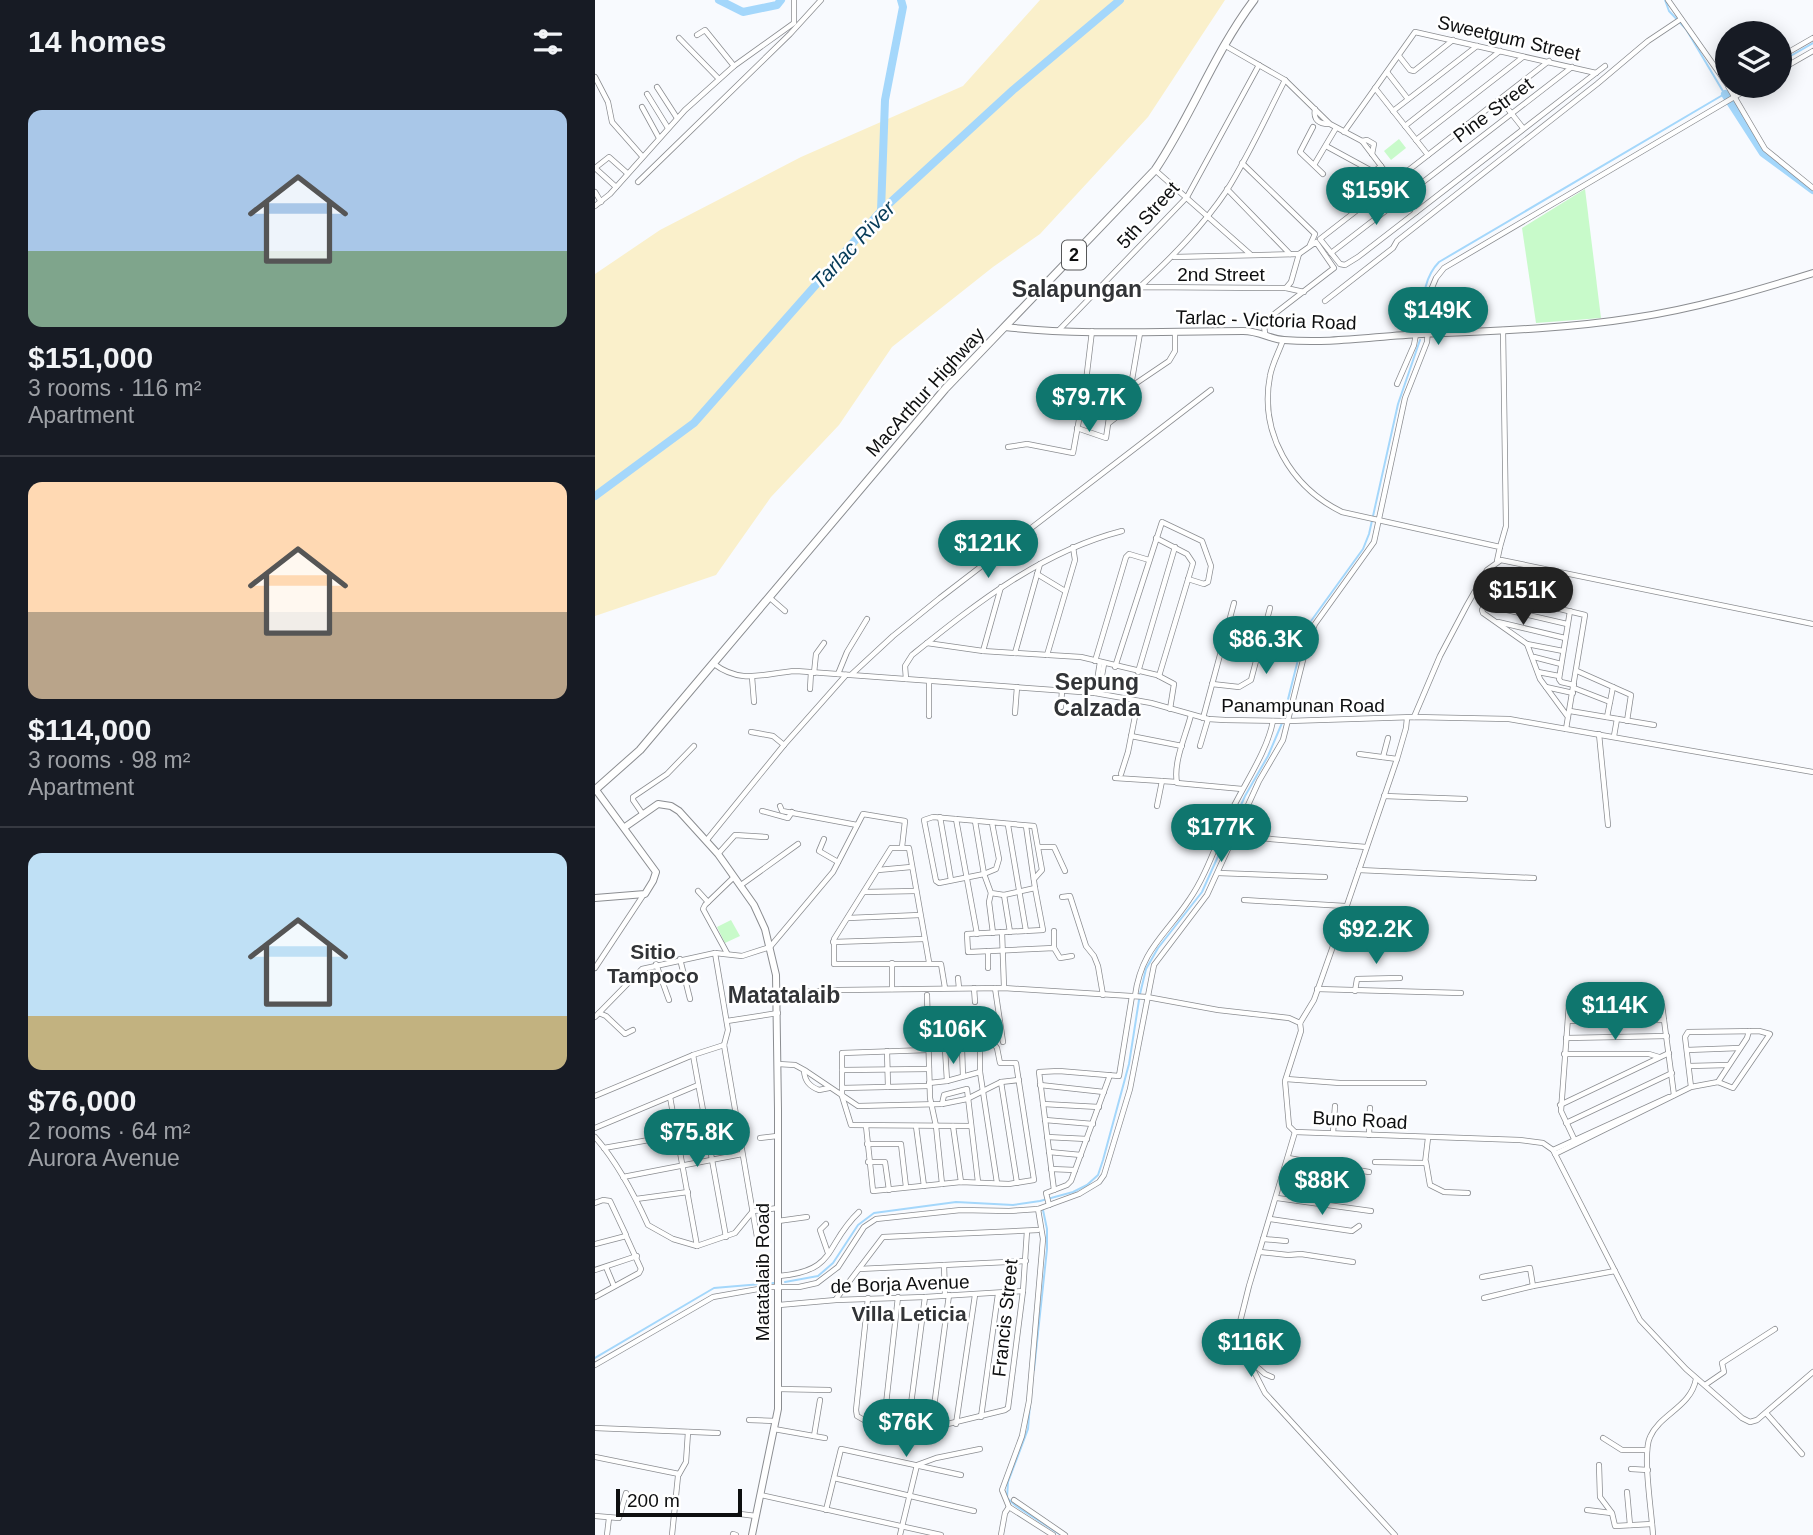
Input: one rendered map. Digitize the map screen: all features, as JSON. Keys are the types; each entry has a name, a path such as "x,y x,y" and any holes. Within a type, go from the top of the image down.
{"highway":[{"name":"MacArthur Highway","path":"595,790 640,750 945,389 1155,170 1178,134 1223,44 1254,0"}],"main road":[{"name":"Tarlac - Victoria Road","path":"1005,327 1140,333 1247,331 1265,333 1283,340 1503,329 1635,318 1762,289 1813,273"},
{"path":"595,790 656,870 654,880 645,894 595,898"},
{"name":"Matatalaib Road","path":"642,813 658,804 671,806 687,819 735,876 758,911 770,947 778,1013 778,1389 775,1425 752,1535"},
{"path":"625,827 642,813"}],"street":[{"path":"638,182 821,0"},
{"path":"1668,0 1715,66"},
{"path":"794,3 796,25"},
{"path":"1325,301 1648,41 1681,19"},
{"path":"595,206 616,187 677,118 719,79 796,25"},
{"path":"697,35 705,30 734,66"},
{"name":"Sweetgum Street","path":"1398,56 1415,32 1597,73"},
{"path":"679,38 719,79"},
{"path":"1792,50 1813,38"},
{"path":"1344,132 1398,56 1412,71 1454,40"},
{"path":"1223,44 1285,80 1330,124 1362,141 1416,212"},
{"path":"1393,111 1478,45"},
{"path":"1405,126 1501,51"},
{"path":"1792,63 1813,51"},
{"path":"1416,141 1524,56"},
{"path":"1173,257 1299,254 1549,61"},
{"name":"5th Street","path":"1059,331 1187,197 1259,65"},
{"path":"1318,240 1340,264 1345,265 1605,66"},
{"name":"Pine Street","path":"1331,253 1573,67"},
{"path":"1387,72 1408,99"},
{"path":"595,77 608,102 612,122 642,156"},
{"path":"1140,287 1173,257 1209,215 1242,163 1285,80"},
{"path":"657,87 677,118"},
{"path":"1375,88 1428,155"},
{"path":"647,94 668,128"},
{"path":"1054,1190 1039,1086 1041,1071 1117,1076 1121,1073 1134,996 1145,959 1195,891 1242,789 1281,721 1311,632 1371,548 1405,398 1420,361 1427,334 1431,290 1436,278 1444,268 1717,98"},
{"path":"1736,98 1765,149 1813,188"},
{"path":"1500,99 1523,128"},
{"path":"642,107 659,138"},
{"path":"1315,108 1317,121 1330,124"},
{"path":"1313,127 1300,152 1323,174"},
{"path":"1314,165 1336,128"},
{"path":"1326,146 1370,170 1381,166"},
{"path":"616,187 595,168 609,157 627,173"},
{"path":"1242,163 1315,234 1310,246"},
{"path":"1155,170 1251,254"},
{"path":"1227,189 1291,254"},
{"path":"595,192 601,202"},
{"path":"1265,333 1264,327 1269,318 1335,268 1318,240"},
{"name":"2nd Street","path":"1098,289 1286,288 1299,254"},
{"path":"1286,288 1304,292"},
{"path":"1414,717 1452,632 1487,570 1497,561 1506,526 1503,329"},
{"path":"1008,447 1027,444 1071,454 1074,450 1092,331"},
{"path":"1131,387 1169,361 1175,351 1175,332"},
{"path":"1109,423 1127,410 1140,333"},
{"path":"1397,384 1416,334"},
{"path":"1283,340 1270,375 1268,396 1272,432 1282,457 1296,478 1326,505 1342,512 1500,547"},
{"path":"706,841 784,745 849,675 940,598 1211,390"},
{"path":"1077,428 1104,438 1111,404"},
{"path":"1115,667 1162,522 1202,541 1211,566 1208,582 1203,584 1188,579"},
{"path":"906,679 905,666 908,660 1002,586 1073,547 1122,531"},
{"path":"1156,538 1187,554 1192,560 1159,676"},
{"path":"1047,655 1075,560 1073,547"},
{"path":"1138,672 1175,547"},
{"path":"1097,693 1099,662 1126,557 1129,554 1149,560"},
{"path":"1497,561 1533,566 1813,624"},
{"path":"1015,653 1040,563"},
{"path":"1037,574 1065,591"},
{"path":"983,651 1002,586"},
{"path":"1563,651 1527,644 1483,613 1485,605 1495,593 1585,615 1566,729"},
{"path":"770,597 785,611"},
{"path":"1200,746 1212,684 1234,603"},
{"path":"1485,605 1567,624"},
{"path":"1212,684 1239,687 1251,680 1270,608"},
{"path":"1570,611 1559,676 1561,682 1609,702"},
{"path":"838,674 847,652 867,620"},
{"path":"1494,621 1565,638"},
{"path":"810,689 816,654 824,643"},
{"path":"927,643 1099,662 1159,676 1174,684 1170,709"},
{"path":"1527,644 1545,687 1569,714 1607,717 1654,726"},
{"path":"1533,657 1561,664"},
{"name":"Panampunan Road","path":"713,663 725,671 752,677 784,672 838,674 1097,693 1206,718 1281,721 1414,717 1492,718 1614,736 1813,772"},
{"path":"1577,671 1631,695 1627,721"},
{"path":"1537,672 1559,676"},
{"path":"752,677 754,702"},
{"path":"929,681 929,716"},
{"path":"1015,713 1017,687"},
{"path":"1545,687 1573,689"},
{"path":"1607,717 1613,687"},
{"path":"1061,707 1062,690"},
{"path":"1121,774 1138,701"},
{"path":"1177,782 1182,746 1191,715"},
{"name":"Buno Road","path":"1407,718 1397,759 1359,870 1317,989 1300,1023 1301,1031 1286,1079 1289,1126 1295,1132 1538,1142 1547,1144 1554,1152"},
{"path":"1614,736 1617,719"},
{"path":"595,1365 713,1297 810,1285 827,1277 842,1262 864,1227 876,1219 961,1210 1038,1209 1079,1194 1099,1182 1104,1175 1130,1089 1152,971 1158,958 1207,895 1259,781 1283,740 1281,721"},
{"path":"751,732 773,736 784,745"},
{"path":"1599,734 1608,825"},
{"path":"1131,736 1182,746"},
{"path":"1383,757 1388,738"},
{"path":"642,813 632,799 633,796 667,774 694,746"},
{"path":"1359,754 1397,759"},
{"path":"1115,778 1242,789"},
{"path":"1157,806 1162,781"},
{"path":"1384,796 1465,799"},
{"path":"780,806 782,811 857,825"},
{"path":"762,811 788,818 792,812"},
{"path":"597,1014 639,970 656,964 715,953 745,955 770,947 822,887 864,813 905,821 902,847"},
{"path":"992,823 999,864 993,872 939,883 936,881 924,820 930,817 1035,827 1042,870 1034,879"},
{"path":"940,817 951,880"},
{"path":"956,818 977,934"},
{"path":"975,821 984,874 991,893 989,902 993,933"},
{"path":"1008,825 1026,931"},
{"path":"1025,826 1043,929 966,934 968,951 1054,948"},
{"path":"718,854 735,835 766,837"},
{"path":"1235,836 1367,847"},
{"path":"824,839 819,851 838,863"},
{"path":"741,885 798,844"},
{"path":"1039,847 1053,847 1065,871"},
{"path":"929,962 908,848 890,849 833,942 835,965 929,962 942,964 945,988"},
{"path":"877,870 911,867"},
{"path":"1359,870 1534,878"},
{"path":"1217,873 1325,877"},
{"path":"727,953 703,909 735,876"},
{"path":"991,893 1004,895 1035,888"},
{"path":"698,891 708,902"},
{"path":"863,892 916,891"},
{"path":"595,968 645,894"},
{"path":"1004,895 1010,932"},
{"path":"1062,897 1070,896 1086,946 1094,956 1103,995"},
{"path":"1244,900 1345,906"},
{"path":"847,918 921,915"},
{"path":"1054,931 1054,948 1060,958 1072,956"},
{"path":"1002,932 1005,988"},
{"path":"833,942 924,939"},
{"path":"988,951 988,968"},
{"path":"715,953 727,1021 728,1034 724,1045 757,1237"},
{"path":"680,960 690,999"},
{"path":"892,963 893,989"},
{"path":"656,964 669,1000"},
{"path":"958,978 959,988"},
{"path":"1355,991 1357,979 1400,978"},
{"path":"974,988 975,1002"},
{"path":"995,988 1003,1042"},
{"path":"777,993 1005,988 1147,997 1218,1010 1289,1018 1300,1023"},
{"path":"1317,989 1461,993"},
{"path":"927,995 929,1085 943,1184"},
{"path":"1575,1142 1560,1105 1569,1004 1662,1004 1672,1073 1672,1096"},
{"path":"727,1021 778,1013"},
{"path":"927,1013 980,1024 980,1072 997,1183"},
{"path":"597,1014 606,1016 625,1034 633,1030"},
{"path":"943,1017 947,1081"},
{"path":"1568,1021 1664,1020"},
{"path":"961,1022 963,1076"},
{"path":"1718,1082 1749,1031"},
{"path":"1691,1087 1685,1037 1688,1032 1765,1031 1770,1035 1734,1087 1718,1082 1691,1087 1554,1152 1644,1326 1696,1378 1747,1421 1753,1422 1813,1372"},
{"path":"1566,1038 1667,1036"},
{"path":"866,1126 873,1191 961,1182 1017,1183 1035,1179 1015,1062 1000,1063 995,1044 981,1045"},
{"path":"595,1096 724,1045"},
{"path":"1686,1050 1741,1048"},
{"path":"928,1050 843,1052 842,1096 851,1125 971,1126"},
{"path":"887,1051 888,1087"},
{"path":"1560,1105 1669,1053"},
{"path":"1564,1054 1649,1054 1660,1058"},
{"path":"693,1055 726,1237"},
{"path":"778,1065 795,1065 858,1106 942,1104 967,1099 1001,1082 1019,1080"},
{"path":"1689,1066 1728,1065"},
{"path":"842,1070 929,1069"},
{"path":"804,1070 810,1085 819,1090 830,1087"},
{"path":"842,1088 929,1085 980,1072"},
{"path":"1566,1123 1672,1073"},
{"path":"1048,1204 1047,1194 1069,1183 1110,1075"},
{"path":"1286,1079 1341,1083 1424,1083"},
{"path":"1001,1082 1017,1183"},
{"path":"595,1128 698,1085"},
{"path":"1039,1086 1104,1092"},
{"path":"942,1104 944,1095 967,1089 978,1182"},
{"path":"670,1097 697,1246"},
{"path":"1043,1104 1099,1107"},
{"path":"1333,1133 1335,1105"},
{"path":"1369,1135 1370,1108"},
{"path":"1045,1120 1093,1125"},
{"path":"916,1126 924,1186"},
{"path":"953,1126 961,1182"},
{"path":"1295,1132 1263,1239 1238,1342 1265,1394 1395,1535"},
{"path":"604,1148 677,1135"},
{"path":"760,1138 777,1136"},
{"path":"595,1137 636,1199 648,1225 685,1243 697,1246 726,1237 740,1230 753,1211 778,1208"},
{"path":"1047,1137 1087,1139"},
{"path":"1428,1138 1426,1162 1430,1185 1444,1192 1468,1193"},
{"path":"867,1144 901,1144 906,1187"},
{"path":"1049,1152 1081,1155"},
{"path":"623,1178 742,1154"},
{"path":"1288,1158 1369,1172"},
{"path":"869,1162 885,1162 889,1190"},
{"path":"1375,1162 1426,1162"},
{"path":"1051,1169 1075,1170"},
{"path":"636,1199 688,1192"},
{"path":"1277,1198 1371,1211"},
{"path":"595,1203 610,1201 641,1271 595,1297"},
{"path":"1038,1209 1043,1239 1031,1374 1022,1436 1003,1486 1004,1499 1009,1507 1053,1535"},
{"path":"779,1276 809,1271 819,1265 859,1212"},
{"path":"778,1222 807,1217"},
{"path":"1270,1219 1352,1231 1359,1226"},
{"path":"827,1224 820,1230 829,1254"},
{"path":"836,1300 885,1236 1038,1230"},
{"name":"Francis Street","path":"981,1417 1008,1408 1023,1290 1027,1231"},
{"path":"595,1244 626,1236"},
{"path":"1263,1239 1286,1241"},
{"path":"1260,1252 1353,1262"},
{"path":"595,1270 636,1256"},
{"path":"859,1269 1026,1261"},
{"path":"931,1429 947,1295 944,1265"},
{"path":"606,1267 614,1286"},
{"path":"1482,1277 1530,1268 1533,1286"},
{"path":"1484,1298 1615,1271"},
{"name":"de Borja Avenue","path":"779,1305 868,1298 998,1294 1023,1290"},
{"path":"868,1298 856,1410 859,1418 923,1430 981,1417 998,1294"},
{"path":"956,1423 975,1295"},
{"path":"884,1422 898,1297"},
{"path":"908,1427 926,1297"},
{"path":"1705,1385 1724,1372 1722,1363 1775,1329"},
{"path":"1244,1356 1272,1377"},
{"path":"1653,1535 1647,1450 1652,1434 1691,1395 1696,1378"},
{"path":"778,1389 829,1390"},
{"path":"814,1436 820,1400"},
{"path":"1766,1413 1802,1454"},
{"path":"749,1420 825,1438"},
{"path":"595,1428 718,1433"},
{"path":"672,1535 679,1474 686,1462 688,1432"},
{"path":"1603,1438 1625,1450 1647,1450"},
{"path":"826,1510 842,1449 961,1475"},
{"path":"917,1465 936,1458 980,1449"},
{"path":"595,1457 679,1474"},
{"path":"899,1535 917,1465"},
{"path":"1599,1465 1599,1497 1612,1513 1615,1526 1652,1524"},
{"path":"1631,1469 1648,1470"},
{"path":"834,1478 974,1511"},
{"path":"1627,1492 1630,1525"},
{"path":"595,1516 617,1519 621,1516 626,1493"},
{"path":"761,1495 941,1535"},
{"path":"1014,1500 1065,1535"},
{"path":"1001,1535 1005,1513 1009,1507"},
{"path":"1587,1510 1612,1513"},
{"path":"740,1514 756,1516"},
{"path":"607,1535 609,1518"}],"green space":[{"path":"1399,139 1406,148 1391,160 1384,151"},
{"path":"1341,170 1349,176 1338,191 1330,185"},
{"path":"1585,189 1601,318 1536,323 1522,228"},
{"path":"731,920 740,936 725,943 717,927"}],"sand":[{"path":"1040,0 1225,0 1148,117 1040,234 993,267 892,347 839,425 771,497 716,575 595,616 595,274 660,230 801,157 963,86"}],"waterway":[{"path":"719,0 743,12 777,5 781,0"},
{"path":"881,211 885,100 903,7 901,0"},
{"name":"Tarlac River","path":"595,496 694,423 881,211 1013,90 1120,0"},
{"path":"1665,0 1669,11 1686,29 1715,78"},
{"path":"1792,55 1813,43"},
{"path":"1420,328 1426,284 1439,262 1718,98"},
{"path":"1728,98 1763,153 1813,190"},
{"path":"1140,994 1146,969 1158,948 1202,892 1245,796 1268,756 1282,723 1306,628 1363,549 1369,534 1398,404 1420,340"},
{"path":"785,1282 818,1276 833,1263 858,1225 874,1213 956,1202 1013,1205 1040,1201 1073,1192 1087,1185 1098,1175 1103,1160 1129,1064 1139,1000"},
{"path":"1034,1370 1047,1249 1043,1210"},
{"path":"595,1358 714,1288 774,1283"},
{"path":"1030,1404 1028,1429 1008,1482 1007,1498 1061,1535"}],"district":[{"name":"Salapungan","path":"1077,289"},
{"name":"Sepung Calzada","path":"1097,695"},
{"name":"Sitio Tampoco","path":"653,963"},
{"name":"Matatalaib","path":"784,995"},
{"name":"Villa Leticia","path":"909,1313"}]}
